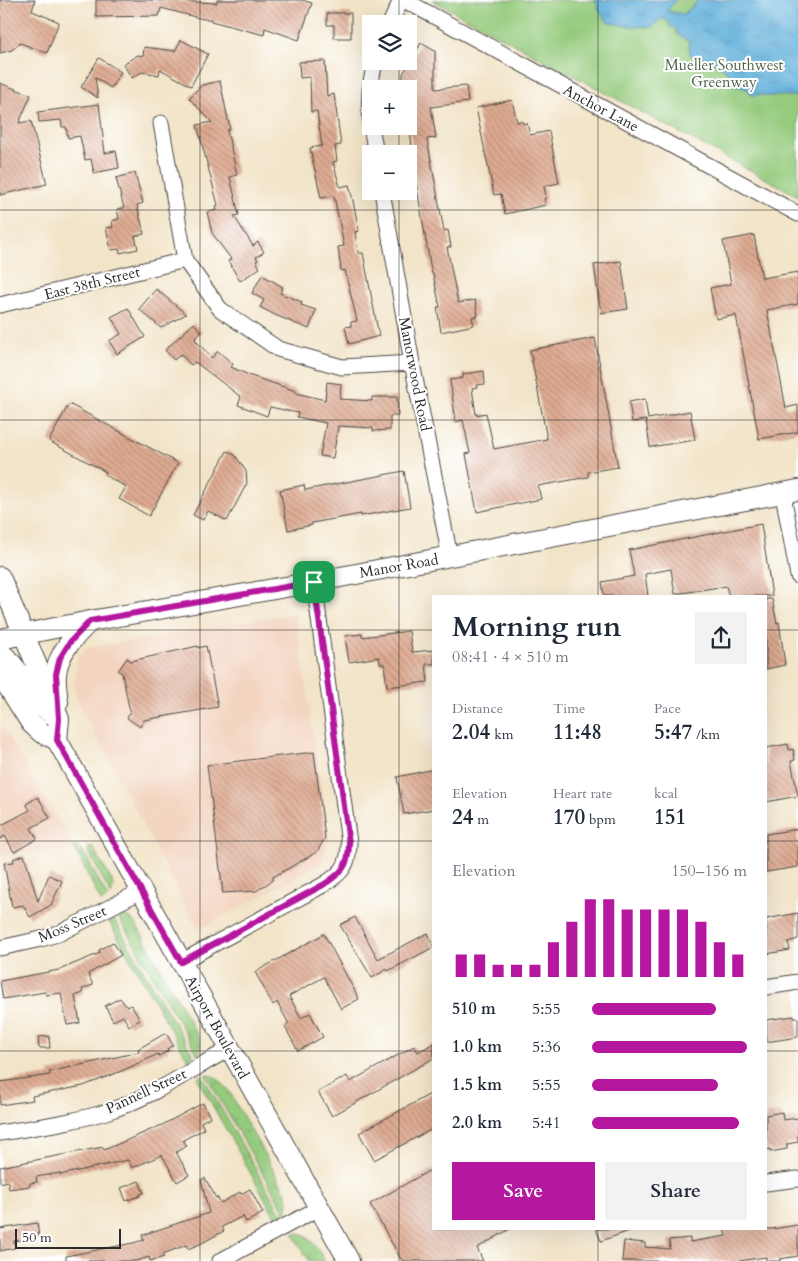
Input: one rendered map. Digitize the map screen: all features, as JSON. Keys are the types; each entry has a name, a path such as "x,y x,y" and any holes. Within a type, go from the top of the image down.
{"main road":[{"name":"Manor Road","path":"0,639 90,621 450,557 790,492"},
{"path":"0,577 59,719"},
{"path":"0,612 23,634"},
{"path":"0,674 31,723 42,733 57,740 59,719 56,674 60,658 70,642 90,621"},
{"path":"0,652 10,660 41,705 59,719"},
{"name":"Airport Boulevard","path":"57,740 348,1261"}],"street":[{"path":"394,15 402,0"},
{"name":"Anchor Lane","path":"402,0 798,214"},
{"path":"161,123 185,260 220,309 278,349 342,367 412,363"},
{"name":"Manorwood Road","path":"384,200 412,363 450,557"},
{"name":"East 38th Street","path":"0,305 185,260"},
{"path":"790,492 798,576"},
{"path":"181,962 323,885 346,866 349,856 349,843 314,582"},
{"name":"Moss Street","path":"0,948 60,933 141,891"},
{"path":"767,987 798,982"},
{"name":"Pannell Street","path":"0,1133 75,1119 110,1110 160,1088 229,1049"},
{"path":"767,1184 798,1179"},
{"path":"220,1261 319,1208"}],"shaded area":[{"path":"295,613 329,839 320,864 198,930 78,700 74,690 77,657 86,648"},
{"path":"0,724 77,851 22,852 0,857"}],"green space":[{"name":"Mueller Southwest Greenway","path":"432,0 798,0 798,196"},
{"path":"74,847 78,847 84,853 108,898 101,902"},
{"path":"89,847 93,848 112,881 111,895 88,851"},
{"path":"117,915 128,917 136,924 200,1040 201,1047 198,1055"},
{"path":"113,917 194,1057 188,1060 108,920"},
{"path":"205,1074 216,1077 228,1089 286,1193 288,1201 286,1214"},
{"path":"202,1075 283,1217 277,1220 197,1078"},
{"path":"299,1233 311,1240 325,1261 309,1261 293,1234"}],"water":[{"path":"595,0 676,0 667,11 684,14 699,0 798,0 798,97 753,96 747,89 733,85 727,72 715,64 715,57 706,59 690,55 689,42 676,33 676,28 670,27 670,23 663,18 652,27 626,26 608,22 601,14"}],"building":[{"path":"0,0 35,0 32,11 59,22 47,53 20,43 12,50 0,53"},
{"path":"96,0 217,3 217,0 302,0 312,3 299,40 265,28 264,35 211,21 211,19 203,19 161,8 159,16 96,17"},
{"path":"327,13 351,13 351,38 334,38 334,25 327,25"},
{"path":"181,40 208,54 191,86 160,69 159,75 142,72 132,78 123,64 138,55 143,56 144,47 175,51"},
{"path":"421,43 435,51 435,89 466,86 468,102 431,107 436,138 427,139 444,231 448,230 451,247 447,247 458,303 475,300 478,316 472,317 474,325 441,332 437,307 440,307 430,264 417,188 417,145 412,145 411,135 417,135 417,80 403,80 405,70 417,70 417,50"},
{"path":"99,58 121,72 111,88 95,77 98,98 81,87"},
{"path":"325,61 327,96 334,94 341,145 335,146 337,161 333,162 340,187 349,185 359,231 355,232 358,253 363,253 379,336 349,344 345,327 351,326 351,322 357,321 345,270 341,271 338,247 344,246 334,196 321,198 310,148 322,146 317,111 311,112 310,77 300,78 299,62"},
{"path":"220,81 230,129 227,130 237,175 230,177 239,215 234,216 253,246 258,242 264,252 256,257 260,268 240,281 228,261 231,259 212,233 207,212 217,210 216,206 218,205 197,125 212,122 189,98 202,85"},
{"path":"0,83 31,95 19,123 31,121 47,184 0,195"},
{"path":"512,100 517,122 527,123 530,135 549,131 559,183 544,186 546,205 505,214 501,194 494,195 476,108"},
{"path":"99,104 105,153 116,151 119,168 94,173 91,159 85,160 80,136 68,138 66,127 62,127 61,120 39,122 38,112"},
{"path":"135,173 143,203 137,205 144,234 135,236 138,249 120,253 119,249 111,250 106,228 113,227 112,221 119,219 117,209 124,208 116,178"},
{"path":"754,235 762,278 798,272 798,304 767,310 786,408 798,405 798,432 759,439 736,315 716,319 710,288 731,284 723,241"},
{"path":"621,261 628,309 601,313 594,265"},
{"path":"262,275 283,287 280,293 302,302 301,305 316,310 309,329 260,307 264,300 252,293"},
{"path":"156,289 186,314 161,328 139,309"},
{"path":"128,308 145,337 117,354 109,341 121,334 111,317"},
{"path":"194,323 202,332 195,338 196,341 212,358 218,351 233,364 231,367 251,376 296,391 296,393 325,400 327,382 341,384 340,399 372,401 372,397 397,397 398,416 390,416 390,430 373,431 373,428 338,426 333,458 320,456 326,423 297,417 298,413 270,407 267,416 238,405 241,397 195,362 191,365 181,354 174,360 165,350"},
{"path":"595,338 618,467 588,472 588,477 538,486 541,499 477,512 466,454 470,453 463,420 456,422 450,380 463,378 463,374 484,371 485,384 476,385 477,387 472,388 476,415 486,413 494,449 547,439 530,350"},
{"path":"645,399 648,419 690,411 695,440 650,447 646,420 632,422 629,402"},
{"path":"69,404 178,463 149,516 119,499 126,487 105,475 106,472 49,441"},
{"path":"227,451 235,455 246,471 247,483 227,521 208,511 203,520 193,515"},
{"path":"404,471 410,507 312,523 312,525 288,530 280,490 304,485 305,490"},
{"path":"761,524 772,596 729,595 726,586 675,594 671,569 645,574 648,595 604,595 602,582 634,576 629,550"},
{"path":"767,599 772,599 777,623 779,622 785,665 767,669"},
{"path":"409,631 412,652 432,650 432,664 426,664 428,682 387,687 384,664 380,664 379,657 349,662 345,636 362,634 362,637"},
{"path":"198,646 198,648 206,646 218,707 144,720 140,727 127,718 130,712 122,673 118,671 127,658 131,661"},
{"path":"788,744 789,750 793,749 795,760 791,761 798,796 767,802 767,748"},
{"path":"314,752 325,838 317,852 273,877 273,880 256,891 223,893 207,765"},
{"path":"432,769 432,809 404,814 397,777"},
{"path":"38,797 50,818 31,828 37,839 14,852 5,836 0,839 0,826 30,810 26,804"},
{"path":"798,829 798,867 767,872 767,834"},
{"path":"24,855 38,901 49,875 62,881 51,905 30,917 23,905 12,907 4,863 14,862 13,859"},
{"path":"798,913 798,939 788,942 790,950 767,954 767,919"},
{"path":"355,917 378,959 428,933 432,948 372,978 340,925"},
{"path":"324,934 359,999 341,1009 324,977 289,996 301,1018 310,1013 323,1037 298,1051 285,1027 289,1024 277,1002 273,1005 255,972"},
{"path":"113,942 121,955 88,974 93,985 82,989 83,993 75,996 80,1023 67,1025 61,993 46,995 45,992 3,999 0,981 59,970 100,953 99,950"},
{"path":"120,998 127,1007 131,1005 140,1020 129,1026 123,1016 113,1021 105,1006"},
{"path":"794,1016 794,1018 798,1018 798,1037 767,1042 767,1020"},
{"path":"166,1033 173,1045 167,1049 168,1051 159,1056 158,1054 83,1086 32,1096 33,1100 0,1105 0,1082 50,1075 49,1072 139,1052 138,1049"},
{"path":"49,1036 50,1048 39,1048 38,1037"},
{"path":"432,1044 432,1059 332,1116 318,1092 347,1076 350,1082 414,1046 418,1052"},
{"path":"432,1093 432,1129 374,1160 359,1133"},
{"path":"203,1103 210,1117 201,1122 204,1129 183,1140 187,1146 176,1152 189,1175 177,1182 162,1155 132,1168 128,1160 60,1175 60,1173 36,1177 37,1182 30,1183 30,1186 9,1189 8,1181 0,1183 0,1167 103,1147 104,1150 162,1125"},
{"path":"782,1112 783,1120 798,1118 798,1142 787,1144 787,1149 770,1152 770,1149 767,1150 767,1115"},
{"path":"432,1169 432,1230 508,1230 477,1248 483,1261 402,1261 370,1204"},
{"path":"205,1178 216,1198 221,1203 240,1192 241,1194 250,1189 263,1213 246,1222 243,1216 222,1227 224,1231 200,1244 188,1249 186,1245 163,1254 164,1257 150,1261 149,1257 136,1261 66,1261 66,1256 144,1240 142,1235 209,1213 201,1180"},
{"path":"139,1181 144,1193 126,1201 121,1188"},
{"path":"37,1223 39,1237 14,1241 15,1248 0,1251 0,1229"},
{"path":"798,1225 798,1256 780,1259 780,1261 766,1261 766,1257 739,1261 622,1261 624,1241 645,1243 645,1247 670,1249 669,1240 690,1238 690,1242 726,1236 724,1230 772,1229"},
{"path":"596,1230 632,1230 601,1241"}],"route":[{"path":"314,582 349,843 349,856 346,866 323,885 181,962 57,740 59,719 56,674 60,658 70,642 90,621 314,582"}]}
